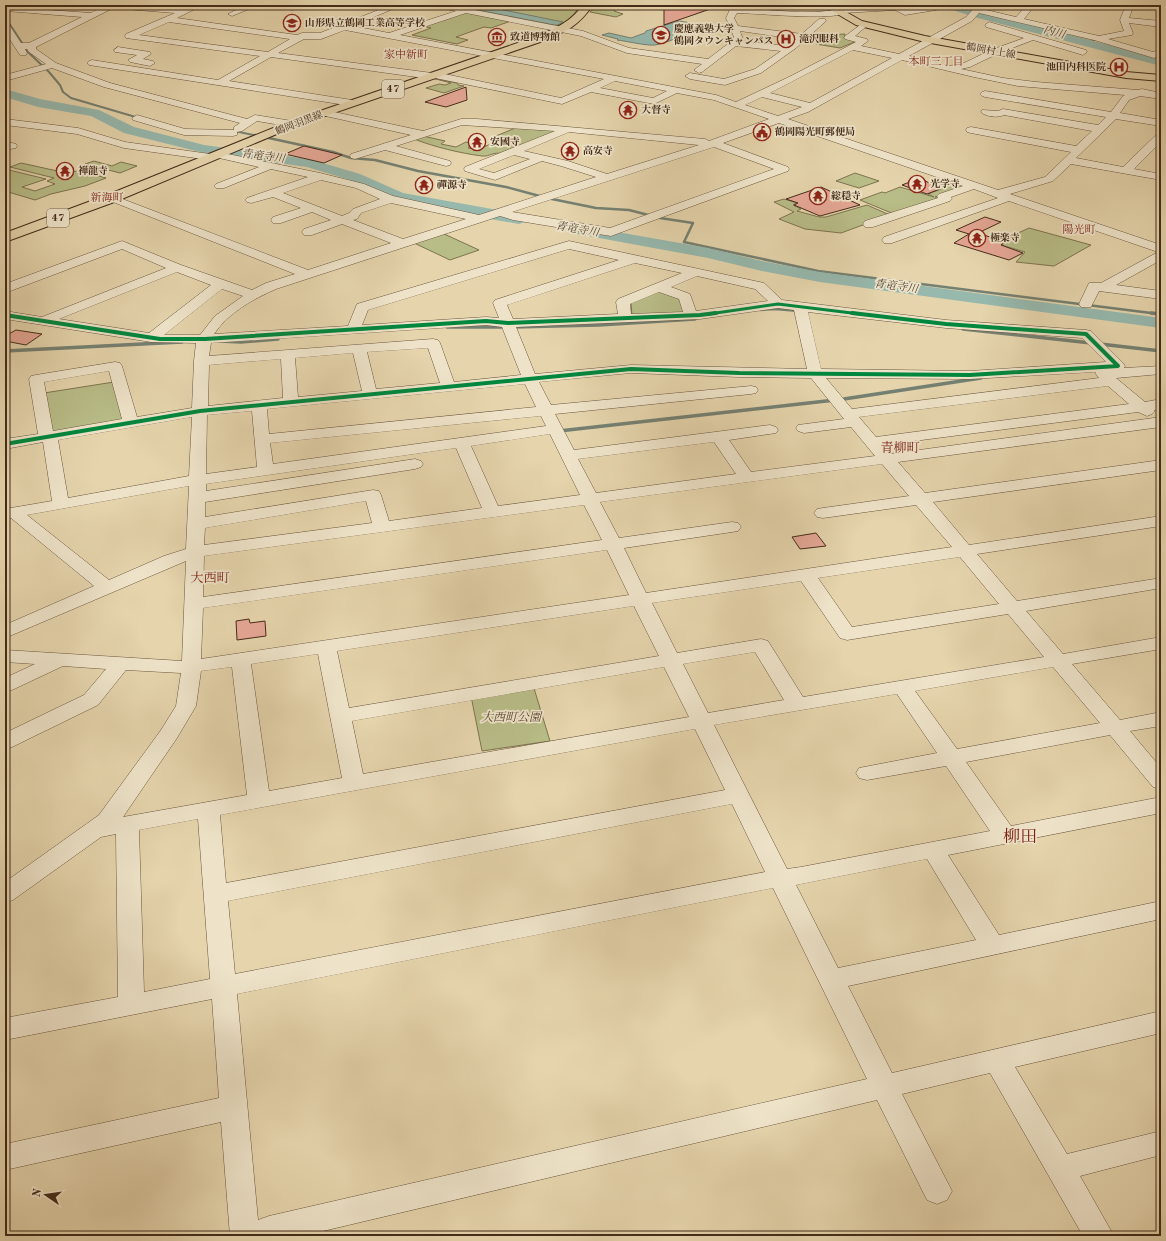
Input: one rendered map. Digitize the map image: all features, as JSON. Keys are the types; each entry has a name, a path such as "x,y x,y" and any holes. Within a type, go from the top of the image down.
{"main road":[{"name":"鶴岡羽黒線","path":"5,238 112,198 292,124 542,38 561,30 577,20 588,5"},
{"name":"鶴岡村上線","path":"827,5 831,18 930,40 1126,75 1161,78"}],"street":[{"path":"30,11 43,5"},
{"path":"97,5 186,11"},
{"path":"5,46 19,48 31,46 111,5"},
{"path":"199,5 129,36 433,75 562,101 613,79"},
{"path":"225,5 245,8 232,14"},
{"path":"219,83 297,38 302,36 321,36 398,5"},
{"path":"437,5 592,37 618,48 630,51 722,66"},
{"path":"1018,20 1031,5"},
{"path":"1096,38 1129,33 1124,20 1128,10 1127,5"},
{"path":"734,10 831,18 893,6 905,13 936,8"},
{"path":"976,21 979,7 1018,20 1096,38 1154,55 1161,52"},
{"path":"6,9 91,16"},
{"path":"734,10 815,14 831,18"},
{"path":"590,89 654,101 673,90 736,43 738,37 730,20 734,10"},
{"path":"390,36 465,11"},
{"path":"815,14 831,18"},
{"path":"690,76 725,82 758,71 831,18"},
{"path":"168,19 297,38"},
{"path":"1124,20 1161,24"},
{"path":"5,894 95,830 116,810 186,706 189,692 193,604 196,480 202,347 209,331 236,306 271,286 712,143 811,106 930,40 976,21 1083,52"},
{"path":"8,22 19,48"},
{"path":"58,24 73,25"},
{"path":"737,105 794,78 864,41 848,37 862,24"},
{"path":"345,27 390,36 422,46 439,49 454,48 716,98 1161,249"},
{"path":"734,28 804,37"},
{"path":"72,73 142,38"},
{"path":"542,38 556,40"},
{"path":"948,69 967,65 994,52 1031,38"},
{"path":"736,43 788,49"},
{"path":"586,45 601,48 618,48"},
{"path":"31,46 32,50 53,65 72,73 146,96 247,122"},
{"path":"408,47 422,46"},
{"path":"851,47 901,56 948,69 1053,88 1138,92 1161,96"},
{"path":"112,53 147,54 132,60 157,64 144,71"},
{"path":"92,63 352,103"},
{"path":"5,78 53,65"},
{"path":"736,68 778,74 794,78"},
{"path":"122,89 170,75"},
{"path":"146,96 194,79"},
{"path":"977,209 946,199 869,224 894,238 977,209 1002,196 1049,179 1114,115 1126,98 1138,92 1161,90"},
{"path":"761,94 811,106"},
{"path":"985,94 1161,123"},
{"path":"1007,124 985,116 1003,112 1100,128"},
{"path":"325,113 424,134"},
{"path":"137,118 184,132 235,131 266,135"},
{"path":"226,152 220,147 235,131 255,118 292,124"},
{"path":"5,122 78,130 124,145 226,152 270,166 360,186 390,199 478,219"},
{"path":"355,156 387,147 461,122 477,122 569,129 712,143 784,169 611,232 513,216 498,212"},
{"path":"541,158 495,177 469,169 569,129"},
{"path":"971,130 1073,155 1125,171 1161,177"},
{"path":"1074,136 1089,139"},
{"path":"1125,171 1161,136"},
{"path":"989,141 1073,155"},
{"path":"387,147 446,163"},
{"path":"512,152 564,163 606,177"},
{"path":"220,186 270,166"},
{"path":"251,200 320,176"},
{"path":"946,199 944,196 973,186"},
{"path":"273,193 402,243"},
{"path":"112,198 307,274"},
{"path":"308,232 353,216 357,211 390,199"},
{"path":"277,220 313,208"},
{"path":"354,329 362,307 569,245 759,286 778,304"},
{"path":"5,289 122,246 177,268 253,295"},
{"path":"1105,286 1161,255"},
{"path":"634,259 500,303 530,379 554,429 937,1191"},
{"path":"42,321 177,268"},
{"path":"625,318 623,302 696,272"},
{"path":"151,338 220,284"},
{"path":"1086,304 1094,286 1105,286 1161,295"},
{"path":"659,287 685,297 691,315"},
{"path":"5,315 151,338 205,339 486,321 508,323 691,315 778,304 946,324 1086,334 1118,366"},
{"path":"800,307 815,374 1011,607 1161,782"},
{"path":"201,361 433,343 449,386"},
{"path":"359,349 370,395"},
{"path":"288,355 291,403"},
{"path":"804,428 851,418 984,397 1104,374 1118,366 1161,364"},
{"path":"62,504 36,378 115,366 131,423"},
{"path":"5,444 200,411 631,369 739,373 970,376 1104,374 1161,370"},
{"path":"262,439 751,390 739,373"},
{"path":"1104,374 1161,422"},
{"path":"984,397 1012,424"},
{"path":"872,442 1161,404"},
{"path":"259,406 265,470"},
{"path":"5,632 170,560 194,552 1161,422"},
{"path":"12,516 62,504 196,480 554,429"},
{"path":"568,456 770,430"},
{"path":"719,437 747,478"},
{"path":"462,443 492,512"},
{"path":"196,498 415,464"},
{"path":"823,513 1161,465"},
{"path":"195,524 373,495 382,527"},
{"path":"12,516 107,588"},
{"path":"5,656 190,667 1161,521"},
{"path":"193,604 732,527"},
{"path":"806,574 846,634 1161,583"},
{"path":"95,830 701,721 1161,643"},
{"path":"340,716 761,645 797,705"},
{"path":"326,646 354,784"},
{"path":"241,659 259,801"},
{"path":"5,686 62,660"},
{"path":"5,742 91,700 121,664"},
{"path":"902,687 1006,836"},
{"path":"867,772 1161,719"},
{"path":"216,894 738,795"},
{"path":"5,1030 1161,805"},
{"path":"208,810 245,1236"},
{"path":"127,824 131,1005"},
{"path":"933,850 993,946"},
{"path":"831,980 1161,910"},
{"path":"256,1236 276,1228 1161,1022"},
{"path":"997,1060 1099,1236"},
{"path":"5,1157 234,1107"},
{"path":"1060,1168 1161,1142"}],"green space":[{"path":"246,5 310,5 293,10"},
{"path":"441,5 579,5 578,9 573,15 557,27"},
{"path":"598,5 619,5 614,11 623,14 616,17 590,12"},
{"path":"464,12 511,21 491,28 484,27 456,37 468,40 457,44 412,35 431,28 422,26"},
{"path":"1016,21 1097,40 1087,42 1007,22"},
{"path":"845,34 844,38 857,41 840,48 816,44 821,40 815,39 820,35"},
{"path":"432,78 457,83 458,85 464,86 444,93 426,88 439,84 445,85 451,83"},
{"name":"安國寺","path":"518,127 559,131 503,154 497,153 485,156 430,145 414,139 423,136 445,141 441,144 456,147 466,142 474,144 468,148 478,149 501,140 498,139 500,137 496,136"},
{"path":"94,161 112,166 121,162 137,166 120,173 85,164"},
{"path":"21,163 62,172 82,171 106,178 85,186 51,194 35,200 5,191 5,169 46,179 22,187 35,191 55,184 47,181 54,178 10,167"},
{"path":"855,173 879,181 859,188 836,181"},
{"path":"954,180 969,186 935,197 942,198 894,214 860,200 900,187 934,197 928,194 941,189 937,186"},
{"path":"784,199 797,203 793,205 801,209 797,211 819,217 826,217 867,205 890,215 841,233 805,229 779,219 794,212 774,202"},
{"path":"1029,228 1091,245 1054,266 1016,262 1025,252 1001,245 1005,243 1001,241"},
{"path":"442,233 479,250 450,260 414,243"},
{"path":"659,290 681,298 687,314 632,317 631,302"},
{"path":"114,382 124,421 50,433 44,393"},
{"name":"大西町公園","path":"533,685 550,741 482,751 471,696"}],"water":[{"path":"452,5 479,5 563,22 558,25 554,25"},
{"path":"679,21 691,23 694,31 665,43 655,45 617,40 618,39 602,35 609,33 631,38 645,33 646,31"}],"building":[{"path":"664,5 716,5 716,7 664,25"},
{"path":"466,87 467,100 446,107 425,102"},
{"path":"304,146 342,155 324,163 285,154"},
{"name":"光学寺","path":"920,178 940,189 927,194 902,185"},
{"name":"総穏寺","path":"821,187 860,205 820,216 794,205 798,203 786,199"},
{"name":"極楽寺","path":"985,217 1001,222 978,233 1005,242 1001,245 1023,253 1009,260 954,243 969,234 956,230"},
{"path":"16,330 42,334 26,345 5,341 5,336"},
{"path":"816,533 826,546 800,549 792,537"},
{"path":"249,619 250,623 265,621 266,636 237,640 236,621"}],"waterway":[{"name":"内川","path":"947,5 982,16 1161,62"},
{"path":"5,17 28,52 49,72 60,85 63,92 71,98 139,118"},
{"name":"青竜寺川","path":"5,93 38,103 94,113 129,130 204,149 309,163 355,177 398,196 422,202 519,219"},
{"path":"234,131 259,136"},
{"path":"255,135 333,152 351,158 375,160 418,171 506,187 547,198 596,208 629,210 660,218 693,223 684,242 818,271 1151,313"},
{"name":"青竜寺川","path":"578,230 708,253 762,266 820,277 1161,323"},
{"path":"760,310 775,309 799,311"},
{"path":"1151,313 1161,314"},
{"path":"1151,313 1159,314"},
{"path":"513,327 599,325 695,319"},
{"path":"447,327 504,327"},
{"path":"963,329 1091,343"},
{"path":"219,341 241,342 278,339"},
{"path":"5,351 182,342"},
{"path":"1100,344 1161,351"},
{"path":"559,431 844,399 981,378"}],"cycle path":[{"path":"5,315 160,339 205,339 486,321 508,323 700,315 778,304 946,324 1086,334 1118,366 970,375 739,373 631,369 200,411 5,444"}],"place":[{"name":"山形県立鶴岡工業高等学校","path":"292,23"},
{"name":"慶應義塾大学 鶴岡タウンキャンパス","path":"661,35"},
{"name":"致道博物館","path":"497,37"},
{"name":"滝沢眼科","path":"786,39"},
{"name":"池田内科医院","path":"1119,67"},
{"name":"大督寺","path":"628,110"},
{"name":"鶴岡陽光町郵便局","path":"762,132"},
{"name":"安國寺","path":"477,142"},
{"name":"高安寺","path":"570,151"},
{"name":"禅龍寺","path":"65,171"},
{"name":"光学寺","path":"917,184"},
{"name":"禪源寺","path":"424,185"},
{"name":"総穏寺","path":"818,196"},
{"name":"極楽寺","path":"977,238"}],"district":[{"name":"家中新町","path":"406,55"},
{"name":"本町三丁目","path":"936,62"},
{"name":"新海町","path":"107,198"},
{"name":"陽光町","path":"1079,230"},
{"name":"青柳町","path":"900,448"},
{"name":"大西町","path":"210,578"},
{"name":"柳田","path":"1020,837"}]}
